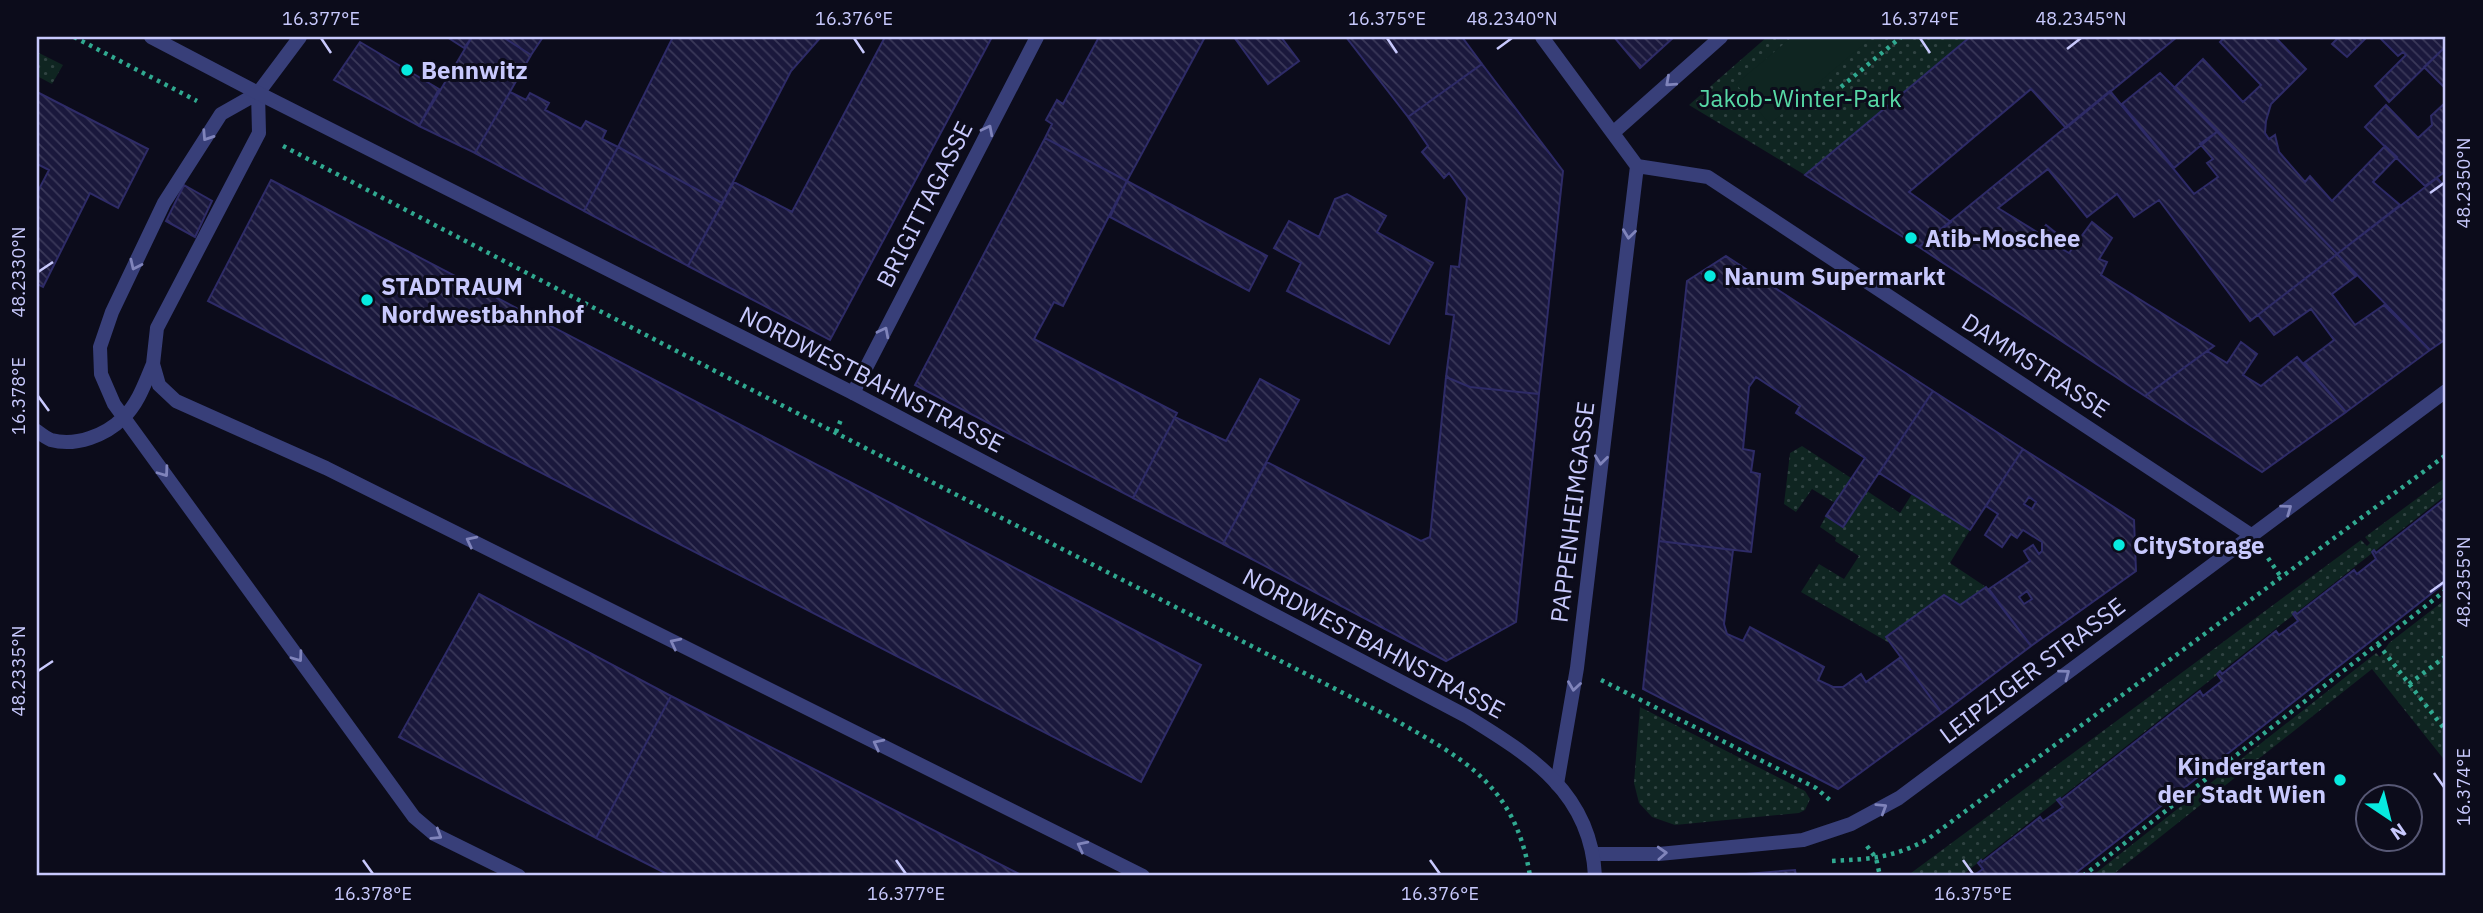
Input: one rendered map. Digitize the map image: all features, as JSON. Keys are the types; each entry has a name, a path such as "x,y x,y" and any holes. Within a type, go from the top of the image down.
{"street":[{"name":"NORDWESTBAHNSTRASSE","path":"151,37 853,393 1468,717 1533,759 1557,784"},
{"path":"300,37 258,93 221,114 164,203 112,312 100,346 101,373 114,404 414,817 433,834 519,876"},
{"name":"BRIGITTAGASSE","path":"853,393 1037,37"},
{"path":"1542,37 1637,166"},
{"path":"1614,132 1721,37"},
{"path":"37,432 51,440 78,441 105,432 124,417 141,394 153,365 157,328 259,133 258,93"},
{"name":"DAMMSTRASSE","path":"1637,166 1708,177 2251,535"},
{"name":"PAPPENHEIMGASSE","path":"1557,784 1577,668 1637,166"},
{"path":"153,365 159,385 176,401 326,468 1143,876"},
{"name":"LEIPZIGER STRASSE","path":"1593,854 1659,854 1803,841 1851,824 1899,798 2446,391"},
{"path":"1557,784 1580,819 1593,854 1595,876"}],"path":[{"path":"74,37 221,114"},
{"path":"1841,87 1901,37"},
{"path":"259,133 717,372 1388,716 1458,756 1491,785 1513,817 1525,849 1530,876"},
{"path":"1880,876 1876,858 1904,852 1928,839 2446,455"},
{"path":"2083,876 2446,590"},
{"path":"2378,644 2446,731"},
{"path":"2409,684 2446,656"},
{"path":"1577,668 1816,788 1835,804 1851,824"}],"green space":[{"name":"Jakob-Winter-Park","path":"1767,37 1970,37 1805,175 1689,105"},
{"path":"1792,37 1872,37 1770,124 1736,84"},
{"path":"37,52 63,65 52,84 37,76"},
{"path":"1802,446 1851,478 1835,503 1812,489 1796,512 1784,504 1790,453"},
{"path":"2446,477 2446,495 1961,876 1907,876 2361,540 2367,546 2370,543 2365,537"},
{"path":"1867,491 1900,513 1912,494 1970,530 1950,563 1986,587 1960,605 1944,595 1886,636 1893,645 1801,592 1819,564 1844,579 1859,556 1835,541 1836,538 1820,527 1826,516 1843,526"},
{"path":"2446,599 2446,762 2372,669 2111,876 2092,876 2376,653 2380,657 2389,643"},
{"path":"1640,707 1805,791 1810,799 1805,810 1799,813 1675,825 1652,817 1639,803 1634,783"}],"building":[{"path":"447,37 472,37 464,48"},
{"path":"472,37 503,37 531,55 475,153 419,126"},
{"path":"503,37 543,37 531,55"},
{"path":"673,37 821,37 791,71 722,203 618,147"},
{"path":"885,37 992,37 830,340 688,266 734,182 792,212"},
{"path":"1099,37 1205,37 1127,181 1045,138 1052,124 1046,120 1057,100 1063,104"},
{"path":"1234,37 1281,37 1299,61 1268,84"},
{"path":"1346,37 1462,37 1482,64 1408,117"},
{"path":"1614,37 1674,37 1640,68"},
{"path":"1970,37 2177,37 2066,128 2031,89 1909,192 1951,222 1919,247 1805,175"},
{"path":"2225,37 2275,37 2306,69 2271,104 2265,133 2269,139 2275,135 2279,152 2305,182 2310,176 2332,201 2385,146 2397,157 2373,182 2400,205 2337,254 2174,88 2203,59 2243,102 2261,85 2220,42"},
{"path":"2339,37 2367,37 2347,57 2332,44"},
{"path":"2379,37 2446,37 2446,46 2389,102 2375,86 2406,55 2403,52 2398,56"},
{"path":"360,42 439,89 419,126 334,80"},
{"path":"2446,46 2446,89 2424,67"},
{"path":"1482,64 1563,171 1539,394 1470,387 1446,377 1454,315 1446,314 1451,266 1459,267 1467,198 1449,173 1444,178 1422,152 1428,146 1408,117"},
{"path":"2160,73 2218,131 2174,168 2122,104"},
{"path":"2110,91 2194,194 2218,177 2207,163 2213,159 2200,144 2218,131 2337,254 2250,321 2159,200 2134,217 2117,194 2087,217 2048,169 1998,208 2040,234 2046,225 2056,233 2049,241 2069,253 2092,222 2112,238 2099,259 2107,262 2101,275 2214,346 2145,396 1919,247"},
{"path":"37,92 148,149 118,208 90,193 43,287 37,284 37,193 49,170 37,164"},
{"path":"510,92 526,100 530,93 549,103 545,110 581,129 586,121 606,131 602,139 618,147 584,211 475,153"},
{"path":"2446,102 2446,171 2425,186 2365,127 2386,105 2418,138 2432,125 2431,116"},
{"path":"1045,138 1127,181 1063,306 1054,302 1034,339 1177,413 1133,498 915,385"},
{"path":"618,147 722,203 688,266 584,211"},
{"path":"2437,178 2446,188 2446,339 2430,350 2337,254"},
{"path":"271,180 1201,665 1141,782 208,301"},
{"path":"1127,181 1267,256 1249,291 1110,217"},
{"path":"184,185 212,201 195,237 166,221"},
{"path":"1347,194 1386,216 1377,232 1433,263 1389,344 1287,291 1301,263 1274,248 1289,221 1319,237 1335,199"},
{"path":"2337,254 2356,276 2332,294 2355,325 2384,305 2430,350 2346,412 2304,363 2334,340 2311,309 2274,335 2258,315"},
{"path":"1726,256 1933,391 1843,527 1826,516 1865,458 1796,413 1800,406 1756,377 1749,387 1743,449 1754,451 1751,472 1760,474 1751,552 1659,541 1687,281"},
{"path":"2241,342 2257,354 2243,375 2261,386 2297,357 2346,412 2262,472 2145,396 2207,351 2227,363"},
{"path":"1446,377 1470,387 1539,394 1516,622 1446,661 1223,544 1267,462 1421,541 1430,537"},
{"path":"1260,379 1299,400 1223,544 1133,498 1175,417 1226,441"},
{"path":"1933,391 2023,449 1970,530 1879,473"},
{"path":"2023,449 2134,520 2136,571 2031,646 1989,589 2030,561 2024,551 2033,545 2039,554 2042,551 2042,542 2023,530 2017,538 2011,534 2002,547 1985,535 1998,514 1986,506","holes":["2029,497 2036,502 2032,509 2024,504","2027,591 2032,599 2024,604 2019,597"]},
{"path":"2446,498 2446,582 2072,876 1973,876 1983,869 1978,863 1981,860 1982,862 2040,817 2043,821 2063,807 2057,800 2061,800 2200,691 2203,696 2222,681 2217,674 2220,671 2222,674 2276,631 2279,635 2298,621 2293,614 2295,612 2297,614 2354,570 2357,574 2376,559 2372,552 2374,550 2376,553"},
{"path":"1659,541 1733,550 1724,624 1727,634 1743,641 1750,627 1824,667 1818,680 1833,687 1843,687 1861,674 1866,682 1901,657 1942,713 1838,789 1643,689"},
{"path":"1986,587 2031,646 1942,713 1886,637 1944,595 1960,605"},
{"path":"479,594 671,696 596,838 399,737"},
{"path":"671,696 1023,876 671,876 596,838"},
{"path":"1795,870 1796,876 1732,875"}],"place":[{"name":"Bennwitz","path":"407,70"},
{"name":"Atib-Moschee","path":"1911,238"},
{"name":"Nanum Supermarkt","path":"1710,276"},
{"name":"STADTRAUM Nordwestbahnhof","path":"367,300"},
{"name":"CityStorage","path":"2119,545"},
{"name":"Kindergarten der Stadt Wien","path":"2340,780"}]}
